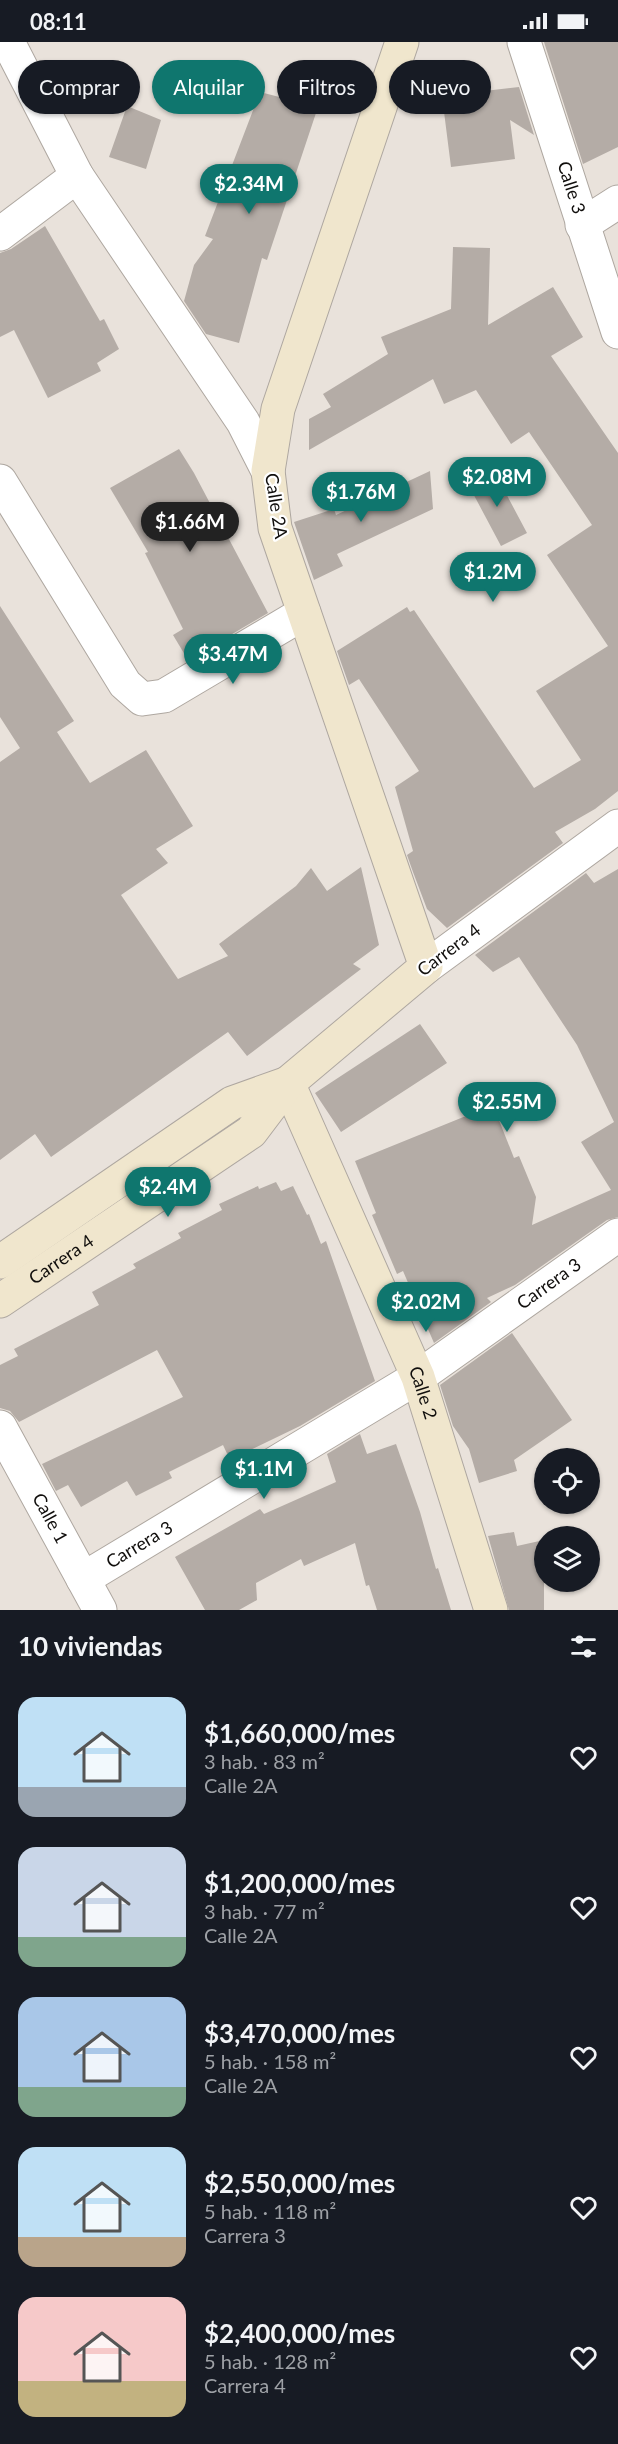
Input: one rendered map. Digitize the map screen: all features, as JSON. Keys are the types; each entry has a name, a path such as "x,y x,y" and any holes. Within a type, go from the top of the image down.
{"street":[{"path":"8,42 77,176 243,422 268,471"},
{"name":"Calle 2A","path":"402,42 278,409 268,471 275,528 426,967"},
{"name":"Calle 3","path":"524,42 618,332"},
{"path":"0,234 77,176"},
{"path":"582,225 618,202"},
{"path":"0,481 125,684 142,699 164,696 304,613"},
{"name":"Carrera 4","path":"0,1301 251,1132 288,1083 426,967 618,826"},
{"name":"Carrera 4","path":"0,1262 232,1103 288,1083"},
{"name":"Calle 2","path":"288,1083 418,1377 491,1610"},
{"name":"Carrera 3","path":"83,1579 418,1377 618,1234"},
{"name":"Calle 1","path":"0,1427 100,1610"}],"building":[{"path":"544,42 618,42 618,147 583,164"},
{"path":"519,87 534,135 510,120 515,159 451,167 444,114 491,114 491,90"},
{"path":"265,93 277,96 277,114 316,114 267,260 262,258 239,343 206,334 184,301 194,265 213,239 205,236 252,114 265,114"},
{"path":"140,111 161,120 146,169 109,157 124,114 140,114"},
{"path":"45,226 100,321 104,319 119,349 97,363 101,371 48,398 14,330 0,337 0,253 11,249"},
{"path":"453,247 490,248 488,325 553,287 583,337 551,356 618,453 618,791 595,809 555,832 563,843 447,928 427,909 407,855 413,851 395,787 419,771 359,679 349,685 337,651 407,607 410,612 414,610 534,788 581,760 536,691 608,646 547,555 592,525 529,432 511,444 476,390 444,404 433,379 309,450 309,419 331,407 323,394 388,354 381,337 451,309"},
{"path":"179,449 268,613 188,660 173,635 183,629 145,553 148,552 110,488"},
{"path":"430,471 433,509 337,554 343,566 314,580 294,522 334,509 336,515"},
{"path":"494,471 527,533 501,546 468,484"},
{"path":"0,606 74,721 57,732 90,783 146,750 193,826 156,849 168,863 121,895 178,979 228,956 219,944 296,886 311,868 327,891 361,867 379,945 353,964 361,969 247,1056 228,1032 51,1157 35,1134 0,1160 0,762 20,748 0,717"},
{"path":"618,869 618,1217 607,1220 515,1285 487,1298 491,1302 434,1343 403,1271 397,1274 372,1215 376,1213 355,1161 493,1105 514,1158 519,1156 536,1197 532,1225 611,1190 581,1142 614,1122 577,1045 519,957 493,972 475,955 586,873 594,883"},
{"path":"420,1024 447,1063 341,1132 315,1093"},
{"path":"276,1182 281,1191 293,1186 307,1215 309,1214 321,1244 326,1241 375,1381 300,1426 230,1460 223,1445 169,1472 172,1478 136,1496 127,1481 81,1507 68,1485 56,1491 42,1464 183,1397 157,1350 19,1422 10,1411 0,1408 0,1365 18,1356 14,1349 99,1305 92,1292 136,1268 133,1264 181,1238 178,1233 222,1210 219,1204 258,1186 259,1189"},
{"path":"512,1333 572,1420 514,1460 517,1471 479,1483 469,1449 453,1426 440,1385"},
{"path":"360,1434 367,1454 396,1444 451,1610 377,1610 369,1585 366,1586 355,1543 304,1566 301,1559 256,1583 257,1600 239,1610 205,1610 175,1557 260,1509 264,1514 336,1482 327,1454"},
{"path":"514,1532 517,1546 534,1542 534,1592 544,1592 544,1610 509,1610 488,1536"}]}
